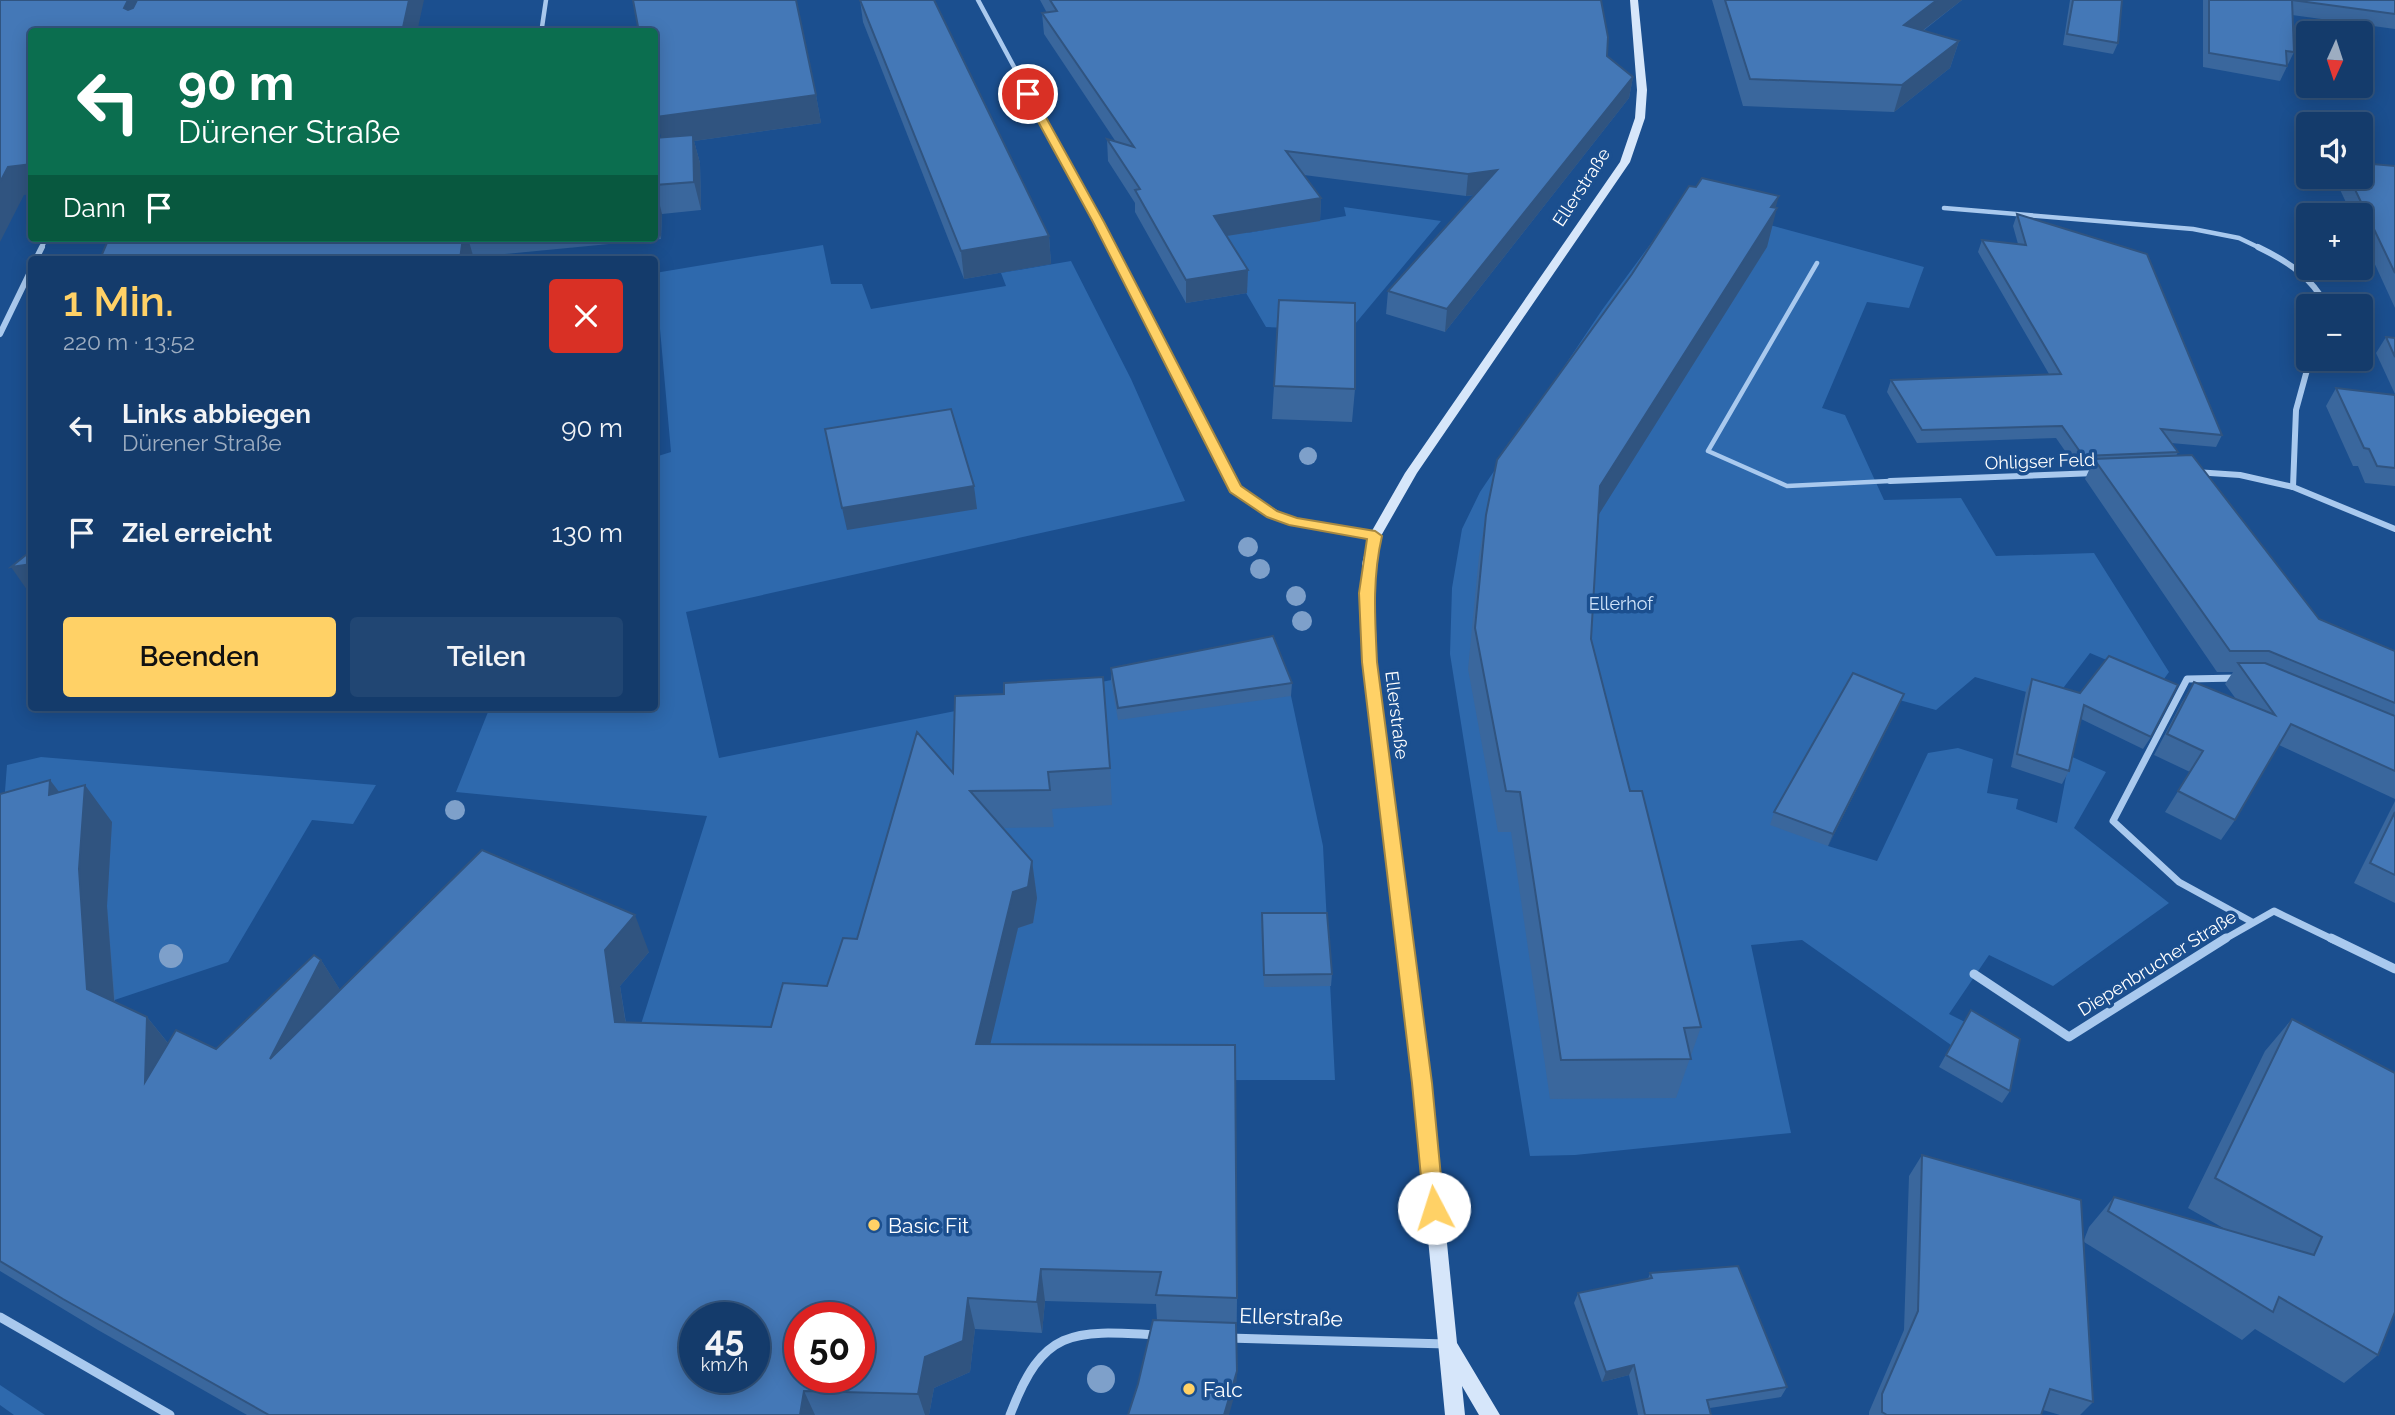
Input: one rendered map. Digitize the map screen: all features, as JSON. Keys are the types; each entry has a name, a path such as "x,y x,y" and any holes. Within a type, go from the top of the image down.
{"main road":[{"name":"Ellerstraße","path":"1455,1415 1422,1083 1370,662 1366,593 1368,564 1375,536 1411,474 1625,162 1640,118 1642,90 1634,0"},
{"path":"1448,1344 1490,1415"}],"street":[{"path":"541,28 546,0"},
{"path":"978,0 1098,222 1235,489 1272,514 1294,522 1375,536"},
{"path":"1944,208 2193,229 2239,238 2289,262 2315,284 2320,294"},
{"path":"0,334 28,276"},
{"path":"2293,487 2296,410 2307,371"},
{"path":"2189,471 2240,475 2293,487 2395,529"},
{"name":"Ohligser Feld","path":"1891,481 2101,472"},
{"name":"Diepenbrucher Straße","path":"2252,922 2179,882 2113,821 2187,679 2253,677"},
{"name":"Diepenbrucher Straße","path":"1974,974 2069,1037 2252,922 2274,911 2395,969"},
{"path":"0,1317 170,1415"},
{"path":"1010,1415 1020,1383 1034,1361 1052,1343 1092,1331 1175,1335"},
{"name":"Ellerstraße","path":"1215,1337 1448,1344"}],"lane":[{"name":"Ohligser Feld","path":"1817,263 1708,451 1787,486 1891,481"}],"green space":[{"name":"Ellerhof","path":"1682,201 1924,267 1909,308 1867,302 1822,408 1845,415 1884,500 1961,498 1996,556 2094,553 2169,672 2161,683 2090,653 2054,700 1975,677 1936,710 1848,686 1828,846 1877,861 1928,753 1958,748 1993,759 1987,793 2018,799 2016,809 2057,823 2070,756 2106,772 2074,828 2169,903 2053,986 1989,955 1949,1014 1965,1022 1951,1045 1802,940 1751,945 1791,1133 1575,1155 1530,1156 1450,654 1452,588 1462,529 1480,492 1602,310"},
{"path":"1344,207 1441,221 1350,330 1266,327 1205,223 1237,218 1247,233 1346,216"},
{"path":"823,245 831,284 862,284 871,309 1006,286 1001,273 1071,261 1131,379 1185,501 686,612 719,758 1272,648 1291,696 1323,846 1335,1080 623,1081 707,816 456,792 488,711 658,711 658,456 671,452 658,307 658,272"},
{"path":"41,757 376,785 353,824 312,820 228,962 7,1036 0,856 7,765"},
{"path":"0,1385 45,1415 14,1415 0,1405"}],"building":[{"path":"0,0 128,0 124,8 128,10 133,8 137,0 409,0 403,28 28,28 28,164 8,167 0,182"},
{"path":"633,0 796,0 816,95 658,117 658,28 638,28"},
{"path":"860,0 934,0 1049,236 961,251"},
{"path":"1050,0 1601,0 1608,37 1607,56 1633,77 1447,309 1388,291 1497,170 1468,174 1286,151 1321,198 1214,216 1248,270 1186,280 1135,190 1140,189 1107,139 1134,147 1042,13 1057,11"},
{"path":"1725,0 1937,0 1904,25 1959,41 1902,85 1750,79"},
{"path":"2073,0 2122,0 2118,43 2067,34"},
{"path":"2209,0 2292,0 2294,52 2286,51 2287,66 2209,53"},
{"path":"2292,0 2395,0 2395,14"},
{"path":"693,135 694,182 658,185 658,138"},
{"path":"2373,164 2395,166 2395,273 2373,227 2373,203 2361,203 2355,189 2373,189"},
{"path":"1702,178 1779,196 1771,207 1777,208 1600,486 1591,639 1630,791 1642,791 1701,1027 1684,1028 1691,1059 1561,1060 1520,792 1506,791 1475,628 1486,515 1497,460 1632,274 1689,186 1696,187"},
{"path":"2017,214 2147,254 2222,435 2161,429 2178,452 2083,456 2062,426 1922,430 1891,380 2061,374 1982,240 2026,245"},
{"path":"107,242 462,242 460,256 101,256"},
{"path":"1279,300 1355,303 1355,389 1274,386"},
{"path":"2386,337 2395,338 2395,357"},
{"path":"2336,388 2395,395 2395,468 2377,466 2369,449 2364,448"},
{"path":"951,409 974,486 842,508 825,429"},
{"path":"2192,455 2319,619 2395,651 2395,703 2269,651 2230,651 2094,459"},
{"path":"28,553 28,565 11,567"},
{"path":"1273,636 1292,683 1118,708 1111,668"},
{"path":"2109,656 2178,685 2151,737 2084,705 2069,771 2017,754 2032,679 2080,693"},
{"path":"2238,663 2265,663 2395,716 2395,771 2291,724 2235,820 2178,791 2203,751 2167,734 2194,682 2275,715"},
{"path":"1853,673 1904,694 1833,834 1774,812"},
{"path":"1103,677 1110,768 1048,772 1050,790 970,791 1032,861 1028,887 1013,892 976,1044 1235,1045 1237,1298 1156,1295 1161,1272 1041,1269 1037,1302 968,1298 963,1341 925,1357 918,1394 875,1393 875,1302 784,1302 784,1393 804,1393 800,1415 269,1415 0,1261 0,794 50,780 49,795 85,785 79,869 87,989 147,1017 145,1082 176,1030 216,1049 314,955 321,960 270,1059 482,850 635,915 605,950 615,1022 771,1027 783,983 827,986 843,938 857,939 917,732 953,773 955,696 1004,694 1004,683"},
{"path":"2395,812 2395,875 2370,863"},
{"path":"1262,913 1327,913 1332,974 1264,975"},
{"path":"1971,1010 2020,1039 2010,1091 1946,1055"},
{"path":"2292,1019 2395,1073 2395,1312 2378,1355 2279,1297 2273,1312 2108,1211 2114,1197 2314,1255 2322,1237 2215,1178"},
{"path":"1922,1155 2081,1200 2093,1402 2050,1389 2041,1415 1887,1415 1882,1412 1882,1394 1918,1311"},
{"path":"1738,1266 1787,1387 1707,1400 1711,1415 1645,1415 1634,1365 1606,1372 1578,1293 1652,1278 1650,1273"},
{"path":"1153,1320 1236,1323 1237,1371 1224,1415 1128,1415"}],"place":[{"name":"Basic Fit","path":"874,1225"},
{"name":"Falc","path":"1189,1389"}],"route":[{"path":"1028,94 1098,222 1235,489 1272,514 1294,522 1375,536 1368,564 1366,593 1370,662 1422,1083 1434,1208"}]}
